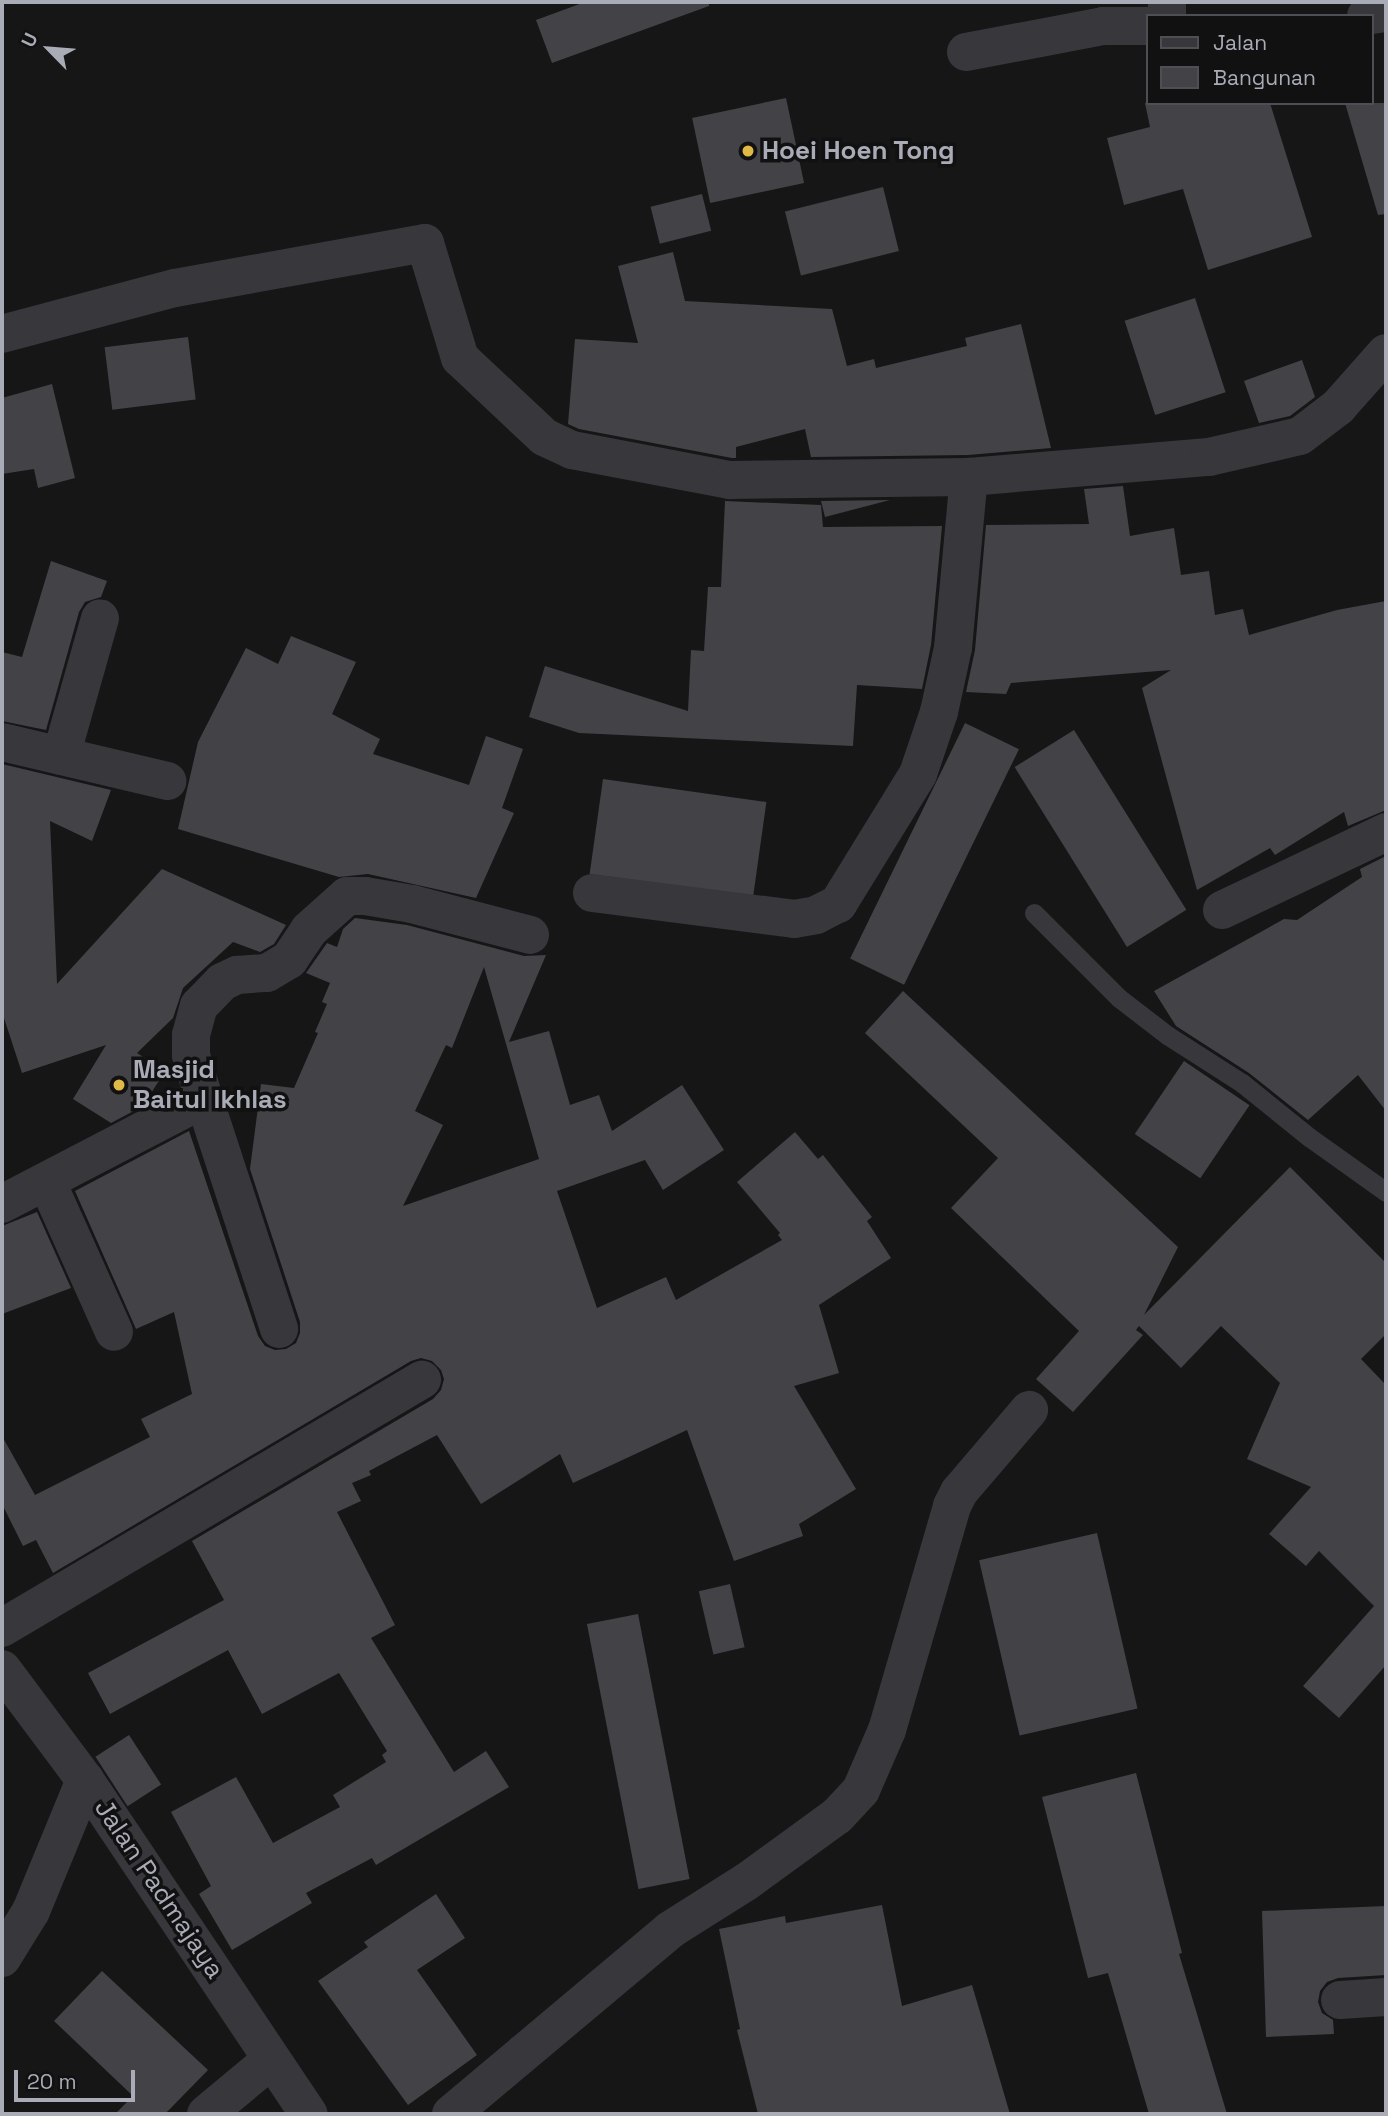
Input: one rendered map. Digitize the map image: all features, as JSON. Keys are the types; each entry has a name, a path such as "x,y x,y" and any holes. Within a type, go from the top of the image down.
{"street":[{"path":"966,52 1103,26 1146,26"},
{"path":"2,334 175,288 425,243 460,358 544,437 572,450 730,480 969,477 1209,457 1300,436 1338,407 1386,353"},
{"path":"592,893 794,919 816,915 838,904 918,774 939,712 953,648 969,477"},
{"path":"61,756 100,618"},
{"path":"2,742 167,781"},
{"path":"1222,910 1386,832"},
{"path":"279,1329 191,1055 191,1035 199,1006 222,982 237,975 267,973 289,960 309,930 347,896 365,896 412,904 530,935"},
{"path":"2,1205 204,1099"},
{"path":"47,1182 114,1332"},
{"path":"2,1628 422,1380"},
{"path":"451,2114 670,1930 746,1882 827,1823 861,1790 887,1730 952,1506 959,1492 1029,1410"},
{"name":"Jalan Padmajaya","path":"2,1669 85,1780 309,2114"},
{"path":"2,1958 32,1912 85,1780"},
{"path":"1340,2000 1386,1997"},
{"path":"206,2114 271,2060"}],"lane":[{"path":"1034,914 1119,998 1167,1035 1233,1076 1308,1137 1386,1192"}],"building":[{"path":"585,2 709,2 709,6 552,63 536,20"},
{"name":"Hoei Hoen Tong","path":"786,98 804,183 710,203 692,118"},
{"path":"1145,103 1271,105 1312,237 1208,270 1183,189 1124,205 1107,138 1150,127"},
{"path":"1386,103 1386,214 1378,215 1346,105"},
{"path":"883,187 899,251 801,275 785,211"},
{"path":"702,194 711,231 660,244 651,207"},
{"path":"673,252 685,301 832,309 847,366 874,359 876,368 967,346 965,338 1021,324 1051,448 968,455 811,457 805,429 736,447 736,458 732,458 579,429 568,424 575,339 638,343 618,266"},
{"path":"1195,298 1226,392 1155,415 1125,321"},
{"path":"188,337 196,400 112,410 105,347"},
{"path":"1302,360 1315,397 1290,416 1259,423 1244,381"},
{"path":"52,384 75,478 38,488 34,469 2,474 2,398"},
{"path":"1123,486 1130,536 1174,528 1181,575 1209,571 1215,615 1243,609 1249,635 1337,610 1386,601 1386,810 1348,826 1344,812 1275,855 1270,848 1197,890 1142,688 1171,670 1011,683 1006,694 966,692 975,650 986,525 1089,524 1084,489"},
{"path":"890,500 825,517 821,501"},
{"path":"725,501 821,505 823,527 942,526 931,645 922,689 857,685 853,746 579,733 529,717 545,666 688,711 691,650 704,651 708,587 721,587"},
{"path":"51,561 107,581 101,597 85,602 79,612 46,730 2,721 2,652 22,657"},
{"path":"291,636 356,662 332,714 380,739 373,754 469,785 486,736 523,749 502,808 514,813 476,898 368,874 339,877 178,829 198,742 246,648 278,664"},
{"path":"965,723 1019,749 904,985 850,958"},
{"path":"1074,730 1186,910 1127,947 1015,767"},
{"path":"2,764 111,790 92,841 50,821 57,984 162,869 286,925 274,944 260,952 233,942 183,988 173,1018 137,1053 165,1071 143,1106 111,1123 73,1099 106,1045 22,1073 2,1012"},
{"path":"603,779 766,802 753,897 590,874"},
{"path":"1386,856 1386,1111 1358,1075 1308,1120 1249,1073 1176,1026 1154,991 1284,919 1297,920 1362,877 1360,869"},
{"path":"355,918 407,925 524,956 546,955 509,1042 549,1031 570,1105 599,1095 612,1131 682,1085 724,1150 663,1190 645,1160 557,1191 597,1308 666,1277 676,1300 782,1240 778,1235 780,1233 737,1182 795,1132 818,1159 823,1155 872,1217 867,1221 891,1258 819,1305 839,1373 794,1386 856,1489 799,1524 803,1536 734,1561 687,1430 573,1483 560,1454 481,1504 437,1435 369,1471 371,1475 352,1483 361,1501 337,1512 395,1625 371,1638 454,1772 486,1751 509,1787 376,1865 372,1858 306,1893 312,1903 232,1950 199,1894 211,1886 171,1812 236,1777 273,1843 340,1807 333,1795 386,1762 382,1755 387,1751 339,1673 262,1714 228,1650 110,1714 88,1673 224,1600 192,1541 433,1399 441,1390 444,1379 441,1370 432,1361 421,1358 411,1361 53,1573 36,1540 23,1546 2,1504 2,1436 35,1495 150,1437 141,1419 192,1394 174,1312 136,1329 75,1191 189,1131 258,1336 265,1346 275,1350 286,1349 296,1343 300,1322 250,1169 261,1084 294,1088 318,1033 315,1032 327,1004 322,1002 330,983 306,973 327,943 337,947 343,929","holes":["484,967 539,1159 403,1206 443,1125 415,1111 446,1045 452,1048"]},
{"path":"903,991 1178,1247 1144,1315 1290,1167 1386,1263 1386,1334 1361,1359 1386,1385 1386,1665 1339,1718 1303,1686 1374,1606 1319,1551 1306,1566 1269,1534 1311,1487 1247,1459 1280,1383 1221,1326 1181,1368 1139,1326 1136,1330 1143,1335 1073,1412 1036,1379 1079,1331 951,1208 998,1158 865,1033"},
{"path":"1184,1061 1249,1105 1200,1178 1135,1134"},
{"path":"37,1212 71,1288 2,1314 2,1226"},
{"path":"1097,1533 1137,1708 1020,1736 979,1560"},
{"path":"730,1584 745,1647 713,1655 699,1591"},
{"path":"638,1614 690,1879 638,1889 587,1624"},
{"path":"129,1735 161,1784 128,1806 95,1757"},
{"path":"1136,1773 1182,1953 1179,1954 1227,2114 1149,2114 1108,1973 1088,1978 1042,1797"},
{"path":"436,1894 465,1938 417,1970 477,2055 408,2105 318,1981 368,1947 364,1942"},
{"path":"882,1905 902,2006 972,1985 1010,2114 758,2114 737,2030 740,2029 719,1929 785,1916 786,1923"},
{"path":"1386,1906 1386,1975 1338,1978 1327,1982 1320,1991 1318,2002 1322,2013 1333,2020 1334,2034 1266,2037 1262,1911"},
{"path":"102,1971 208,2070 165,2114 115,2114 133,2096 54,2021"}],"place":[{"name":"Hoei Hoen Tong","path":"748,151"},
{"name":"Masjid Baitul Ikhlas","path":"119,1085"}]}
